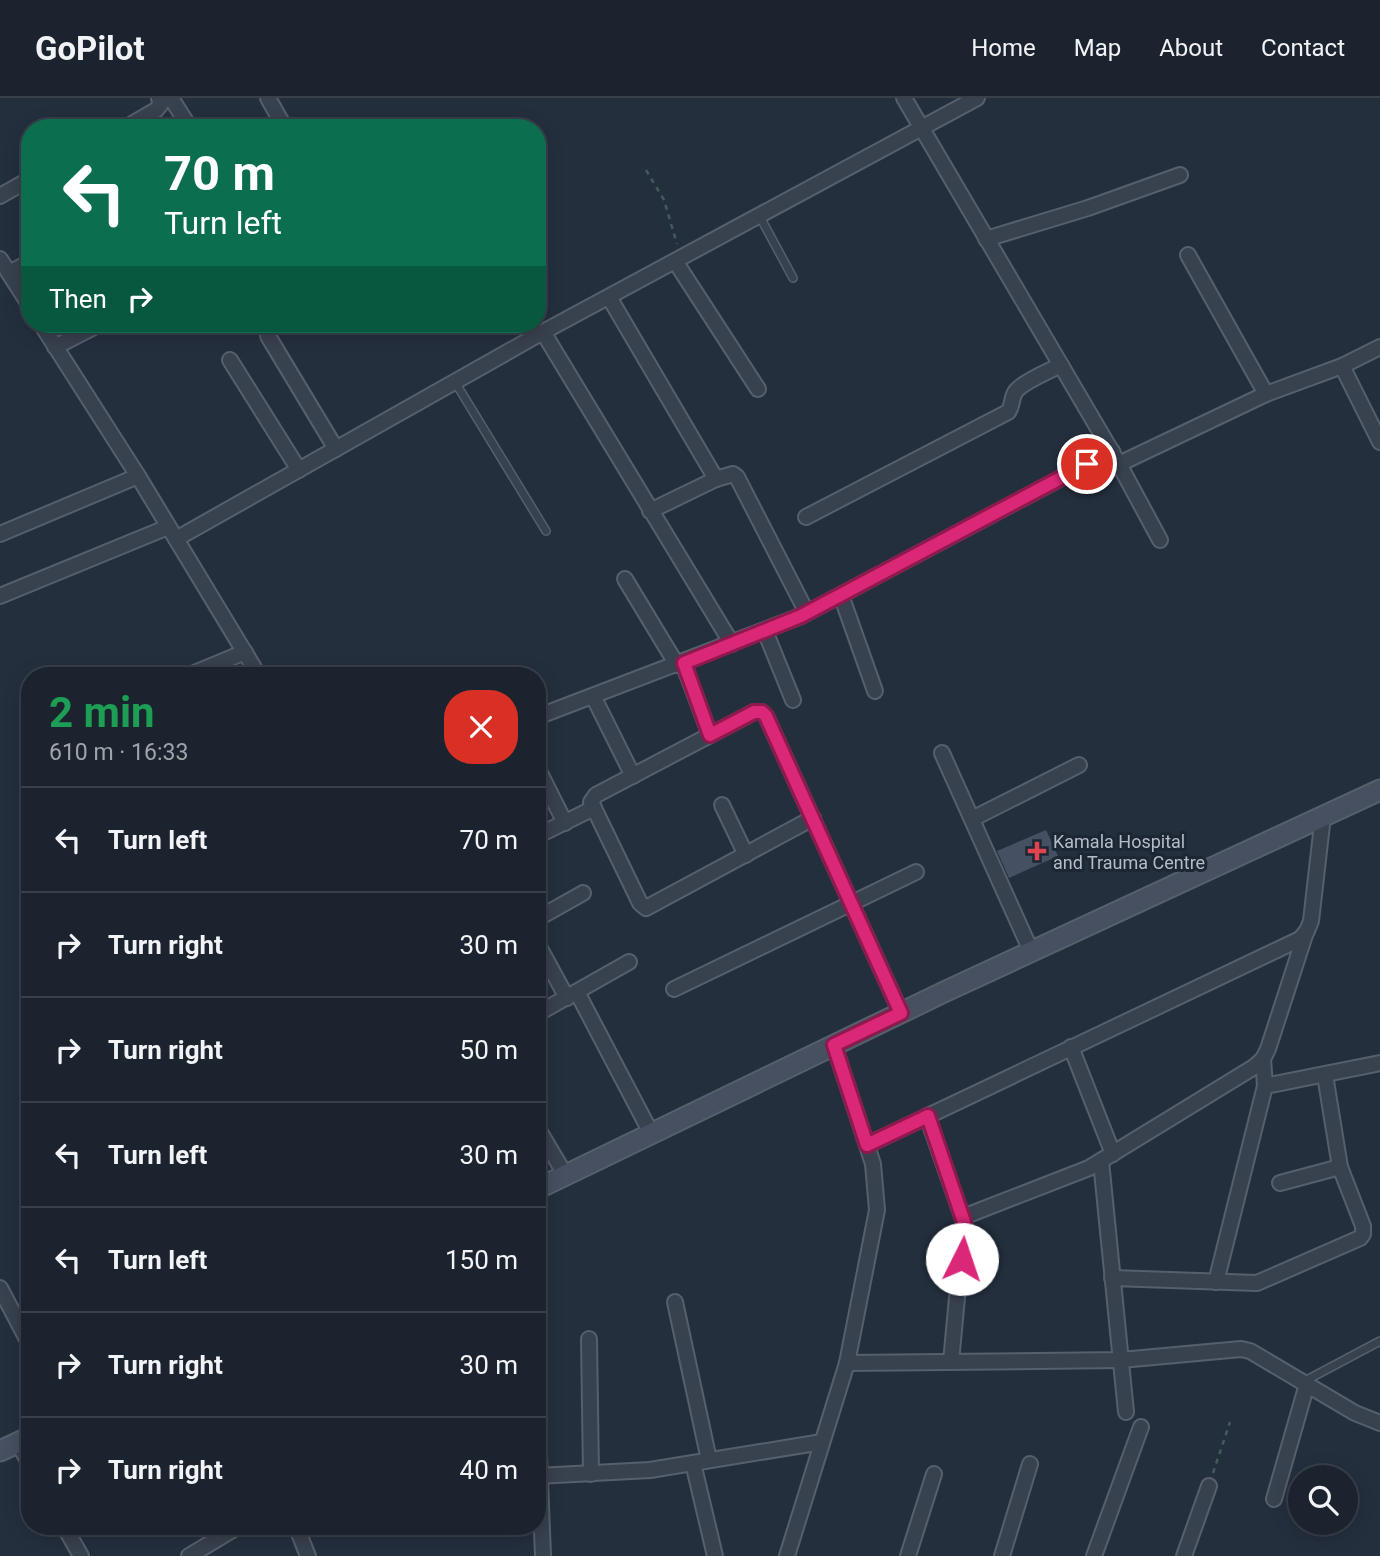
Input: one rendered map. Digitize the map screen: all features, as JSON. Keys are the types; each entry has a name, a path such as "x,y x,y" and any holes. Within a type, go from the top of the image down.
{"main road":[{"path":"546,1185 1031,951 1379,793"}],"street":[{"path":"140,119 156,110 161,104 159,98"},
{"path":"172,98 185,119"},
{"path":"268,98 280,119"},
{"path":"904,98 1115,458 1160,540"},
{"path":"546,330 970,100"},
{"path":"986,239 1088,208 1180,175"},
{"path":"0,196 21,185"},
{"path":"1188,256 1266,394"},
{"path":"0,259 21,292"},
{"path":"678,259 758,389"},
{"path":"9,273 21,267"},
{"path":"609,297 716,478"},
{"path":"46,333 138,476 254,667"},
{"path":"55,347 82,333"},
{"path":"0,596 172,533 299,470 541,333"},
{"path":"544,333 732,644"},
{"path":"268,336 336,449"},
{"path":"546,714 807,613 1115,458 1266,394 1342,366 1380,347"},
{"path":"230,360 299,470"},
{"path":"806,517 1008,412 1013,396 1019,388 1061,365"},
{"path":"1342,366 1380,442"},
{"path":"650,511 716,478 729,474 737,477 807,613"},
{"path":"0,534 138,476"},
{"path":"625,579 680,664 710,735"},
{"path":"841,595 876,691"},
{"path":"765,631 793,700"},
{"path":"209,667 245,652"},
{"path":"593,696 633,776"},
{"path":"813,818 646,908 639,903 592,799 754,712 762,712 813,818 901,1013"},
{"path":"942,753 1031,951"},
{"path":"972,819 1079,765"},
{"path":"546,784 565,823"},
{"path":"722,805 746,855"},
{"path":"546,832 594,808"},
{"path":"1216,1282 1265,1086 1263,1059 1311,921 1323,817"},
{"path":"674,989 916,872"},
{"path":"546,914 583,893"},
{"path":"867,1145 1300,939 1307,931"},
{"path":"546,956 572,995 651,1133"},
{"path":"546,1009 629,962"},
{"path":"787,1556 847,1363 877,1210 873,1164 834,1045"},
{"path":"1071,1047 1107,1158 1112,1278 1126,1412"},
{"path":"963,1217 1107,1158 1263,1059"},
{"path":"1265,1086 1380,1063"},
{"path":"1112,1278 1256,1283 1360,1238 1363,1226 1340,1167 1325,1075"},
{"path":"928,1116 963,1217 965,1234 951,1362"},
{"path":"546,1142 566,1175"},
{"path":"1280,1183 1340,1167"},
{"path":"0,1288 21,1328"},
{"path":"675,1302 709,1460"},
{"path":"589,1339 591,1474"},
{"path":"847,1363 1121,1360 1241,1349 1250,1351 1355,1413 1380,1423"},
{"path":"1274,1499 1305,1383"},
{"path":"1094,1556 1141,1427"},
{"path":"546,1476 650,1470 822,1442"},
{"path":"693,1463 715,1556"},
{"path":"1002,1556 1030,1464"},
{"path":"908,1556 934,1474"},
{"path":"1184,1556 1209,1486"},
{"path":"69,1535 81,1556"},
{"path":"189,1556 225,1535"},
{"path":"300,1535 308,1556"},
{"path":"542,1535 543,1556"},
{"path":"215,1541 221,1556"}],"lane":[{"path":"759,215 793,278"},
{"path":"455,382 546,531"},
{"path":"1305,1383 1380,1341"}],"path":[{"path":"646,170 666,206 678,259"},
{"path":"1209,1486 1230,1422"}],"building":[{"path":"1046,830 1058,856 1009,878 997,851"}],"place":[{"name":"Kamala Hospital and Trauma Centre","path":"1037,851"}],"route":[{"path":"962,1259 965,1234 961,1209 928,1116 867,1145 834,1045 901,1013 766,716 762,712 754,712 710,735 684,663 801,616 1087,464"}]}
